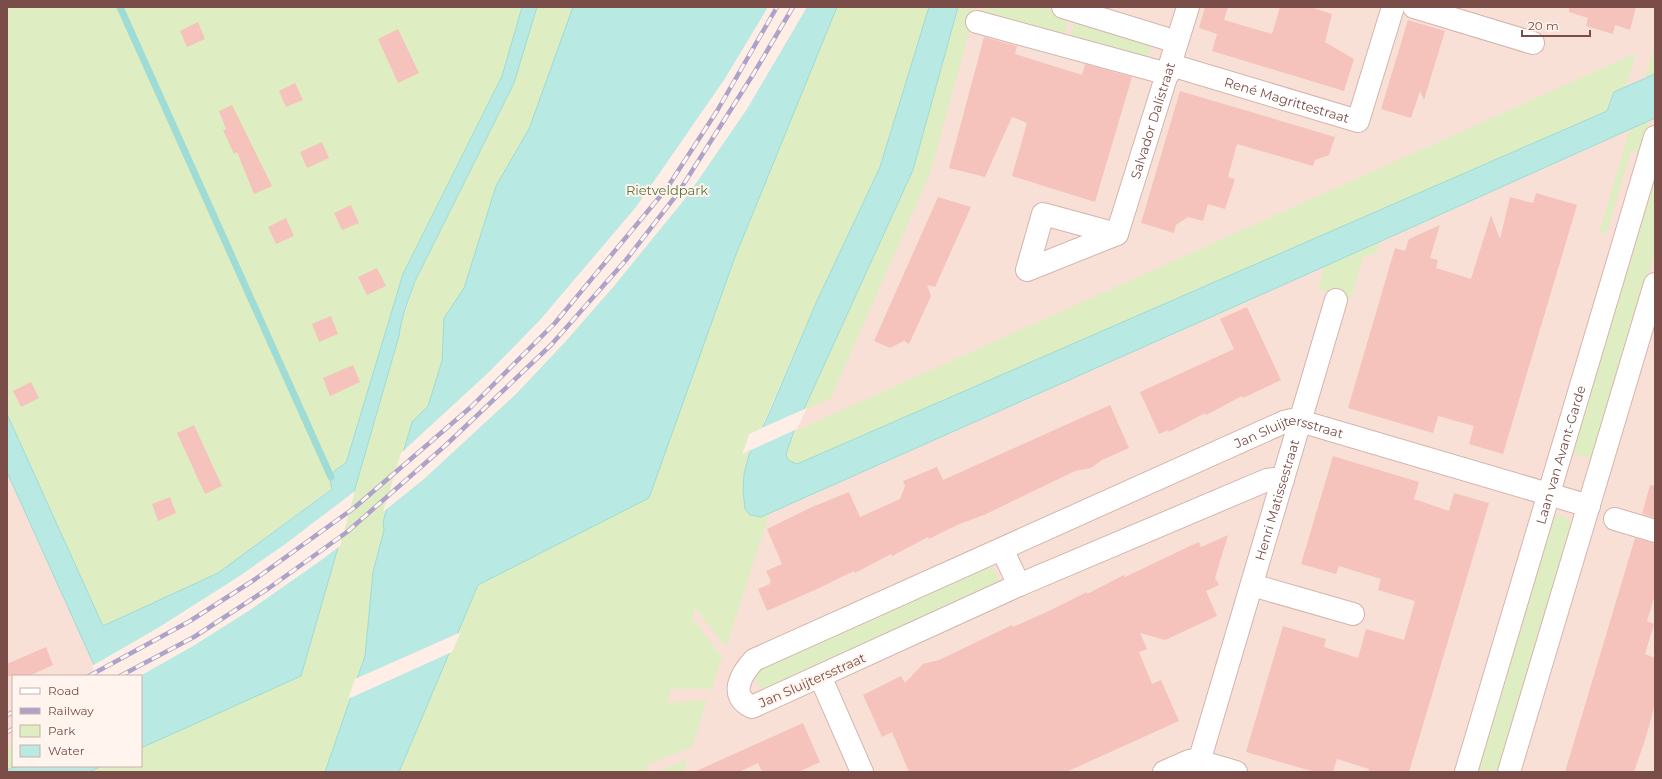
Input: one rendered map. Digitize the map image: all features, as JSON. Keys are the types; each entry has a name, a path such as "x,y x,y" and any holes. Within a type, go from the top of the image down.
{"street":[{"path":"1063,7 1177,42"},
{"name":"Salvador Dalístraat","path":"1117,234 1188,7"},
{"name":"René Magrittestraat","path":"1169,69 1358,121 1393,7"},
{"path":"1414,7 1533,43"},
{"path":"977,22 1169,69"},
{"name":"Laan van Avant-Garde","path":"1466,772 1654,144"},
{"path":"1509,772 1655,284"},
{"name":"Henri Matissestraat","path":"1197,766 1336,300"},
{"name":"Jan Sluijtersstraat","path":"1283,480 1267,480 1019,585 752,707 744,703 739,694 739,683 744,671 754,660 1284,422 1292,420 1300,421 1589,506"},
{"path":"1615,519 1655,531"},
{"path":"1002,549 1019,585"},
{"path":"1252,585 1353,614"},
{"path":"820,676 862,772"},
{"path":"1164,772 1189,761 1197,766 1236,772"}],"shaded area":[{"path":"946,7 1655,7 1655,772 614,772 673,560 763,502"},
{"path":"7,440 118,675 12,675 12,767 142,766 163,772 7,772"}],"green space":[{"path":"7,7 522,7 502,76 403,274 346,463 335,470 331,476 332,488 218,573 103,627 7,414"},
{"name":"Rietveldpark","path":"531,7 929,7 880,167 816,303 761,429 749,434 742,455 752,448 761,517 770,512 726,647 695,608 692,618 722,657 712,689 671,689 667,703 707,700 692,747 648,764 646,772 89,772 100,767 142,767 142,730 326,586 399,336 400,323 405,313 415,281 499,112"},
{"path":"958,7 976,7 930,174 831,398 803,411 913,170"},
{"path":"986,7 1043,7 1070,16 1063,39 983,16"},
{"path":"1076,18 1153,41 1146,63 1069,40"},
{"path":"1655,45 1655,74 1645,78"},
{"path":"1636,53 1626,86 1614,92 1607,111 797,464 788,460 786,454 795,431"},
{"path":"1648,121 1649,123 1640,153 1631,151 1608,229 1603,234 1599,233 1630,128"},
{"path":"1655,175 1655,252 1593,459 1568,452"},
{"path":"1379,242 1376,254 1363,257 1351,298 1318,289 1325,266"},
{"path":"1560,515 1568,519 1573,527 1501,772 1472,772 1550,518"},
{"path":"982,565 991,568 996,574 998,581 992,588 770,688 760,687 755,679 754,671"},
{"path":"12,744 12,767 14,767 7,770 7,746"},
{"path":"684,760 687,761 684,772 657,772"}],"water":[{"path":"522,7 537,7 514,83 415,281 403,315 399,336 301,676 142,748 142,675 99,675 7,472 7,414 103,626 218,573 332,489 330,479 331,476 346,463 403,274 502,76"},
{"path":"573,7 837,7 735,257 649,498 478,585 399,772 325,772 365,656 373,572 384,530 383,522 412,422 428,406 442,361 444,318 464,288 496,186 529,129"},
{"path":"929,7 958,7 913,170 794,431 786,454 788,460 797,464 1607,111 1614,92 1655,74 1655,118 761,517 750,515 745,509 743,490 744,474 749,455 768,416 816,303 880,167"},
{"path":"14,767 100,767 89,772 7,772 7,770"}],"pier":[{"path":"768,7 807,7 747,109 688,195 614,286 566,341 516,394 424,479 383,512 401,453 489,372 540,320 636,207 724,80"},
{"path":"807,408 797,429 749,451 759,429"},
{"path":"355,491 340,546 320,561 250,610 193,646 142,675 96,675 92,666 161,626 238,577 284,545"},
{"path":"461,632 452,652 348,699 355,679"}],"building":[{"path":"1205,7 1228,7 1224,20 1272,34 1280,7 1311,7 1332,14 1325,42 1354,59 1344,91 1212,51 1217,34 1199,28"},
{"path":"1569,7 1636,7 1630,30 1615,25 1613,34 1586,26 1588,18 1569,12"},
{"path":"1408,20 1445,31 1424,100 1420,91 1411,118 1381,109"},
{"path":"198,22 205,39 187,47 180,31"},
{"path":"398,29 419,73 398,83 378,39"},
{"path":"984,37 1017,46 1015,54 1082,75 1085,64 1132,77 1095,202 1012,176 1027,123 1012,117 985,177 949,168"},
{"path":"295,83 303,100 286,107 279,91"},
{"path":"1180,91 1335,137 1329,155 1315,160 1313,166 1237,144 1228,177 1235,179 1225,209 1208,204 1203,221 1188,217 1176,225 1174,233 1141,223"},
{"path":"232,105 272,186 254,194 237,152 234,154 223,130 226,129 219,111"},
{"path":"322,142 329,158 307,168 300,152"},
{"path":"1536,193 1577,205 1503,454 1469,444 1474,426 1438,416 1433,433 1348,408 1395,248 1405,251 1409,239 1440,225 1430,258 1438,260 1436,268 1471,279 1491,215 1500,239 1510,197 1533,203"},
{"path":"938,197 971,207 935,287 927,285 931,296 909,344 904,341 890,348 874,341"},
{"path":"351,205 359,223 342,230 334,213"},
{"path":"286,218 294,236 276,244 268,227"},
{"path":"377,268 386,286 367,295 358,277"},
{"path":"1247,307 1281,380 1243,398 1242,396 1206,415 1205,413 1169,432 1168,430 1159,434 1140,392 1234,349 1220,319"},
{"path":"331,316 338,334 319,342 312,324"},
{"path":"353,365 360,382 330,396 323,378"},
{"path":"31,382 39,398 21,407 13,391"},
{"path":"1110,405 1129,448 1102,460 1091,468 1075,471 984,515 957,525 929,539 928,537 892,556 891,554 855,573 854,571 767,611 758,589 770,584 769,582 771,581 766,571 782,564 767,529 812,507 849,492 860,517 900,499 905,486 903,481 937,467 943,480"},
{"path":"194,425 222,486 205,494 177,433"},
{"path":"1333,456 1419,482 1414,499 1449,511 1454,493 1489,503 1409,772 1368,772 1369,769 1337,759 1333,772 1315,772 1246,752 1283,626 1326,639 1324,647 1358,658 1366,629 1404,640 1415,601 1378,590 1381,579 1339,566 1336,574 1301,564"},
{"path":"1650,485 1655,486 1655,518 1642,514"},
{"path":"170,497 176,513 158,521 152,504"},
{"path":"1228,535 1215,578 1219,585 1206,591 1217,616 1165,640 1140,633 1147,649 1139,652 1152,684 1161,680 1179,721 1066,772 909,772 892,732 882,737 863,695 901,676 905,683 923,664 939,660 1012,625 1013,627 1199,542 1201,547"},
{"path":"1635,538 1655,543 1655,595 1647,621 1654,624 1645,654 1655,658 1655,704 1646,737 1634,772 1565,772"},
{"path":"46,647 53,665 31,675 7,676 7,664"},
{"path":"803,723 820,762 798,772 762,772 758,763 739,772 694,772"}],"waterway":[{"path":"120,7 331,477"}],"railway":[{"path":"91,675 190,621 254,580 354,508 471,407 555,323 667,188 717,111 777,7"},
{"path":"122,675 194,637 269,588 347,532 447,444 551,345 626,260 678,193 754,73 793,7"},
{"path":"7,715 12,712"},
{"path":"7,732 12,730"}]}
